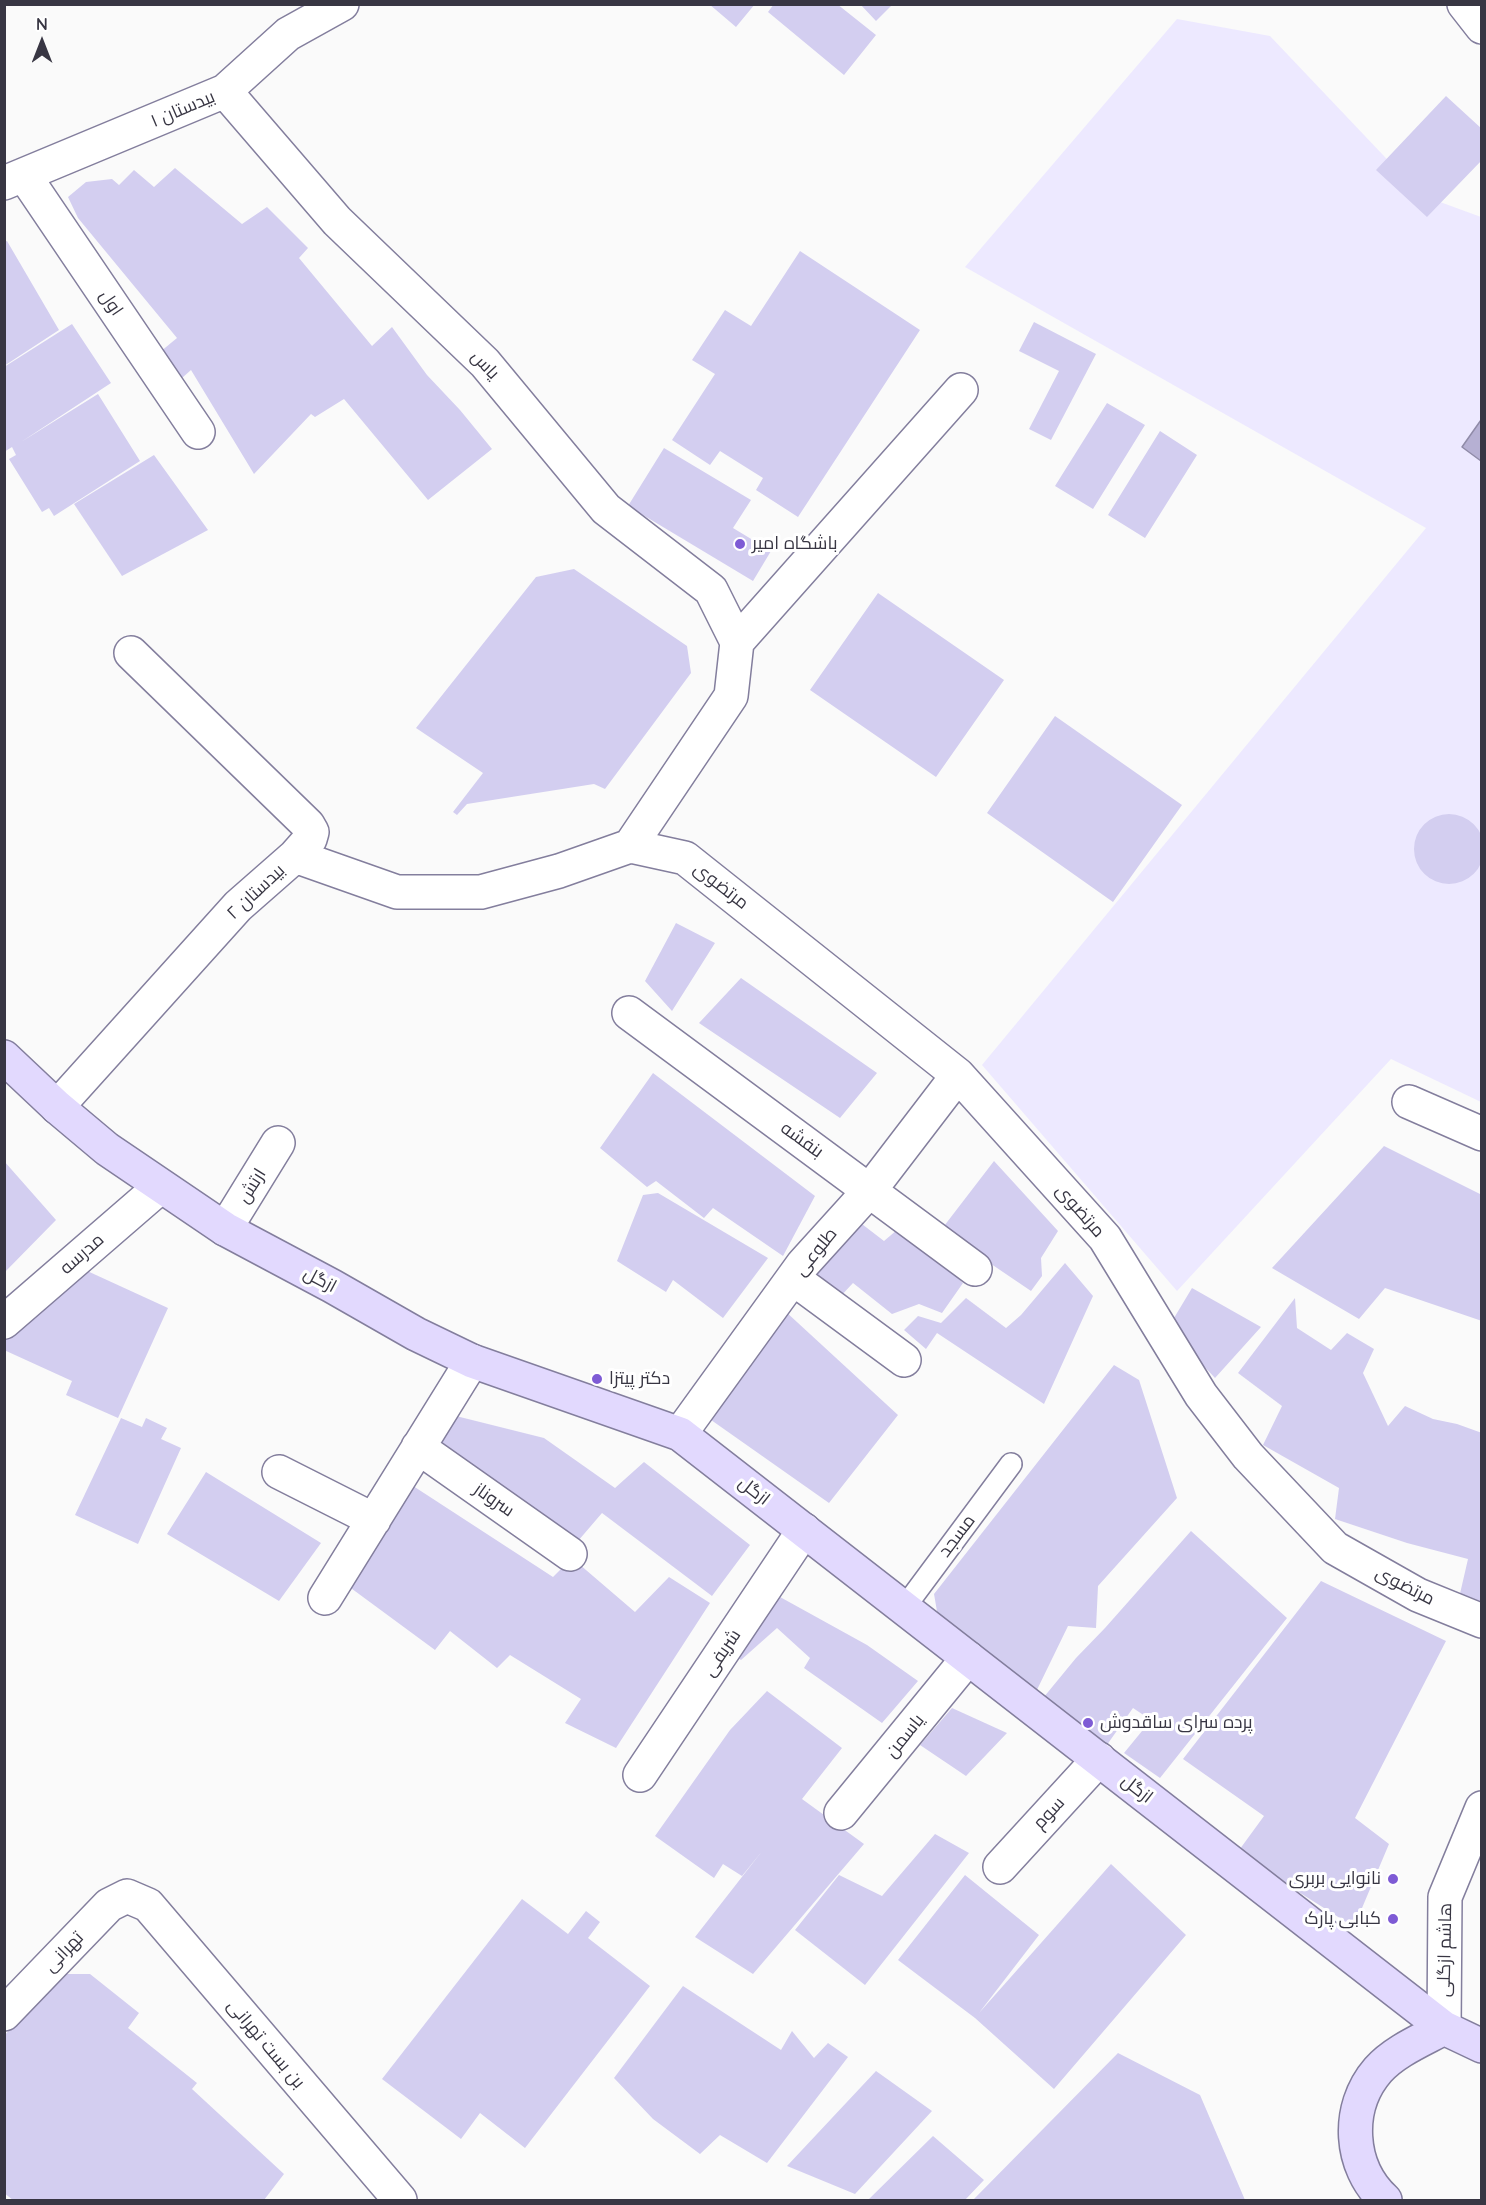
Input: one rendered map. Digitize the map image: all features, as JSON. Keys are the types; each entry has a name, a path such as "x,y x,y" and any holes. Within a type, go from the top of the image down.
{"main road":[{"name":"ازگل","path":"4,1057 57,1107 107,1149 225,1229 416,1334 471,1361 680,1434 1444,2028 1482,2046"},
{"path":"1385,2200 1376,2192 1362,2170 1355,2145 1355,2118 1364,2093 1377,2071 1398,2054 1444,2028"}],"street":[{"name":"بیدستان ۱","path":"14,179 225,91 288,34 342,4"},
{"path":"1464,4 1482,27"},
{"name":"یاس","path":"225,91 337,221 485,363 606,509 711,590 737,642"},
{"name":"اول","path":"14,179 198,432"},
{"path":"630,846 731,696 737,642 961,390"},
{"path":"130,653 308,825 312,832 310,839 295,856"},
{"name":"بیدستان ۲","path":"57,1107 238,906 295,856 397,892 481,892 559,871 630,846"},
{"name":"مرتضوی","path":"630,846 685,858 958,1075 1105,1238 1201,1395 1248,1456 1335,1548 1418,1595 1482,1621"},
{"name":"بنفشه","path":"629,1012 975,1269"},
{"name":"طلوعی","path":"680,1434 803,1264 870,1190 958,1075"},
{"path":"1409,1102 1482,1134"},
{"name":"ارتش","path":"225,1229 278,1143"},
{"name":"مدرسه","path":"4,1322 160,1187"},
{"path":"794,1279 904,1360"},
{"path":"325,1598 471,1361"},
{"name":"سروناز","path":"418,1447 570,1554"},
{"path":"279,1472 374,1520"},
{"name":"شریفی","path":"640,1775 804,1530"},
{"name":"یاسمن","path":"841,1813 968,1658"},
{"name":"سوم","path":"1000,1867 1099,1759"},
{"name":"هاشم ازگلی","path":"1444,2028 1445,1897 1482,1808"},
{"name":"تهرانی","path":"4,2014 109,1905 127,1896"},
{"name":"بن بست تهرانی","path":"127,1896 148,1905 400,2200"}],"lane":[{"name":"مسجد","path":"904,1608 1011,1464"}],"shaded area":[{"path":"1177,19 1270,36 1421,195 1481,217 1481,1102 1391,1059 1177,1291 982,1065 1426,528 965,267"},
{"path":"1482,420 1481,461 1462,447"}],"building":[{"path":"709,4 755,4 736,27"},
{"path":"774,4 837,4 876,35 844,75 768,12"},
{"path":"860,4 893,4 876,21"},
{"path":"1446,96 1482,129 1482,160 1427,217 1376,170"},
{"path":"175,168 242,224 267,207 308,248 299,258 372,346 392,327 427,375 492,449 428,500 344,399 315,417 311,414 254,474 191,370 182,378 160,352 177,338 78,218 68,197 86,182 112,179 119,185 134,170 154,187"},
{"path":"7,241 59,330 4,366 4,242"},
{"path":"800,251 920,330 798,517 756,490 763,478 720,451 710,465 672,440 715,374 692,360 725,310 751,326"},
{"path":"1034,322 1096,354 1051,440 1029,429 1059,371 1019,351"},
{"path":"72,324 111,383 21,442 98,394 140,461 54,516 49,508 42,512 9,459 16,455 12,447 4,452 4,367"},
{"path":"1107,403 1145,425 1093,509 1055,486"},
{"path":"1160,431 1197,455 1145,538 1108,515"},
{"path":"664,448 751,500 733,528 771,551 753,581 628,506"},
{"path":"154,455 208,530 122,576 74,504"},
{"path":"574,569 687,646 691,673 605,789 594,784 467,804 457,815 453,812 483,773 416,728 536,577"},
{"path":"878,593 1004,680 936,777 810,690"},
{"path":"1055,716 1182,805 1113,902 987,813"},
{"path":"1449,814 1462,817 1474,824 1481,836 1484,849 1481,862 1474,874 1462,881 1449,884 1436,881 1424,874 1417,862 1414,849 1417,836 1424,824 1436,817"},
{"path":"676,923 715,943 672,1011 645,981"},
{"path":"741,978 877,1073 840,1118 699,1023"},
{"path":"653,1073 815,1196 783,1256 713,1208 704,1218 656,1181 647,1187 600,1148"},
{"path":"1384,1146 1482,1195 1482,1321 1385,1288 1359,1319 1272,1268"},
{"path":"4,1161 56,1220 4,1273"},
{"path":"994,1161 1058,1231 1041,1258 1042,1276 1031,1291 941,1230"},
{"path":"658,1193 768,1258 723,1318 673,1280 666,1292 617,1261 643,1195"},
{"path":"858,1221 884,1241 904,1224 963,1283 942,1313 919,1304 892,1314 853,1283 839,1298 810,1275"},
{"path":"1065,1263 1093,1296 1044,1404 937,1333 926,1349 904,1330 918,1316 941,1323 966,1298 1006,1328 1021,1315"},
{"path":"72,1264 168,1308 118,1418 66,1395 72,1381 4,1350 4,1327"},
{"path":"1192,1288 1261,1327 1215,1378 1168,1328"},
{"path":"1295,1298 1297,1328 1331,1350 1347,1333 1374,1349 1363,1373 1388,1426 1405,1406 1433,1419 1482,1433 1482,1610 1459,1598 1468,1559 1407,1543 1335,1519 1339,1488 1263,1445 1282,1406 1238,1373"},
{"path":"785,1311 898,1415 829,1503 704,1415"},
{"path":"1114,1365 1139,1380 1177,1498 1098,1586 1096,1628 1068,1626 1033,1698 939,1623 934,1594"},
{"path":"448,1414 544,1438 615,1488 644,1462 750,1545 712,1596 602,1513 578,1541 436,1438"},
{"path":"121,1418 142,1427 146,1418 167,1428 161,1439 181,1448 138,1544 75,1515"},
{"path":"206,1472 321,1543 279,1601 167,1534"},
{"path":"407,1482 553,1577 572,1558 635,1612 669,1577 710,1603 616,1748 565,1723 581,1699 510,1655 497,1668 450,1631 435,1650 344,1583"},
{"path":"1191,1531 1287,1618 1160,1778 1124,1753 1151,1720 1133,1708 1104,1749 1039,1703 1076,1658"},
{"path":"1321,1581 1446,1641 1355,1818 1389,1844 1354,1927 1237,1853 1264,1816 1183,1759"},
{"path":"771,1592 867,1645 918,1681 882,1723 804,1668 810,1658 777,1628 741,1660 731,1653"},
{"path":"767,1691 842,1748 802,1799 864,1844 753,1974 695,1937 763,1850 742,1876 723,1864 714,1878 655,1836 730,1730"},
{"path":"952,1708 1007,1733 966,1776 920,1745"},
{"path":"935,1834 969,1853 865,1985 795,1930 839,1875 882,1896"},
{"path":"1111,1864 1186,1935 1054,2089 975,2018 898,1960 965,1875 1039,1935 979,2013"},
{"path":"522,1899 568,1934 586,1911 600,1922 588,1938 650,1986 525,2148 480,2113 461,2139 382,2079"},
{"path":"59,1974 90,1974 139,2013 128,2028 197,2083 192,2089 284,2174 264,2200 13,2200 4,2193 4,2036"},
{"path":"683,1986 781,2050 792,2031 814,2058 828,2043 848,2057 767,2163 720,2135 700,2154 653,2119 614,2078"},
{"path":"1118,2053 1200,2095 1245,2200 973,2200"},
{"path":"876,2071 932,2111 855,2194 787,2166"},
{"path":"933,2136 984,2180 965,2200 868,2200"}],"place":[{"name":"باشگاه امیر","path":"740,544"},
{"name":"دکتر پیتزا","path":"597,1379"},
{"name":"پرده سرای ساقدوش","path":"1088,1723"},
{"name":"نانوایی بربری","path":"1393,1879"},
{"name":"کبابی پارک","path":"1393,1919"}]}
